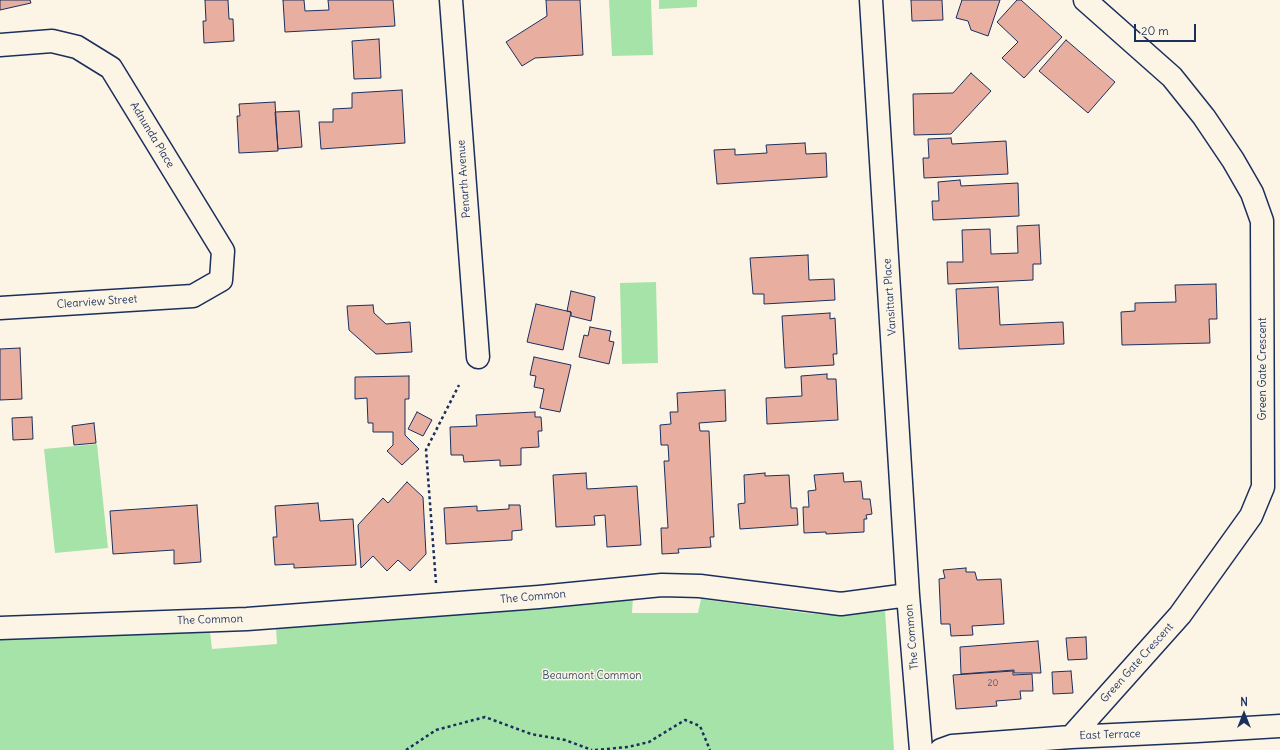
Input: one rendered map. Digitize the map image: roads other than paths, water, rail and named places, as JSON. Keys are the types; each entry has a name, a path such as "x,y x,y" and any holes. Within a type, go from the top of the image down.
{"street":[{"name":"Penarth Avenue","path":"451,0 478,358"},
{"name":"Vansittart Place","path":"871,0 908,595"},
{"name":"Green Gate Crescent","path":"1071,736 1180,615 1251,516 1263,487 1262,221 1252,193 1233,160 1204,117 1172,77 1085,0"},
{"name":"Adnunda Place","path":"0,45 52,41 77,47 111,68 223,251 221,280 193,296"},
{"name":"Clearview Street","path":"0,308 193,296"},
{"name":"The Common","path":"0,628 247,619 662,585 700,586 841,604 908,595 921,750"},
{"name":"East Terrace","path":"941,750 952,746 1071,736 1194,741 1280,726"}],"park label":[{"name":"Beaumont Common","path":"592,676"}]}
